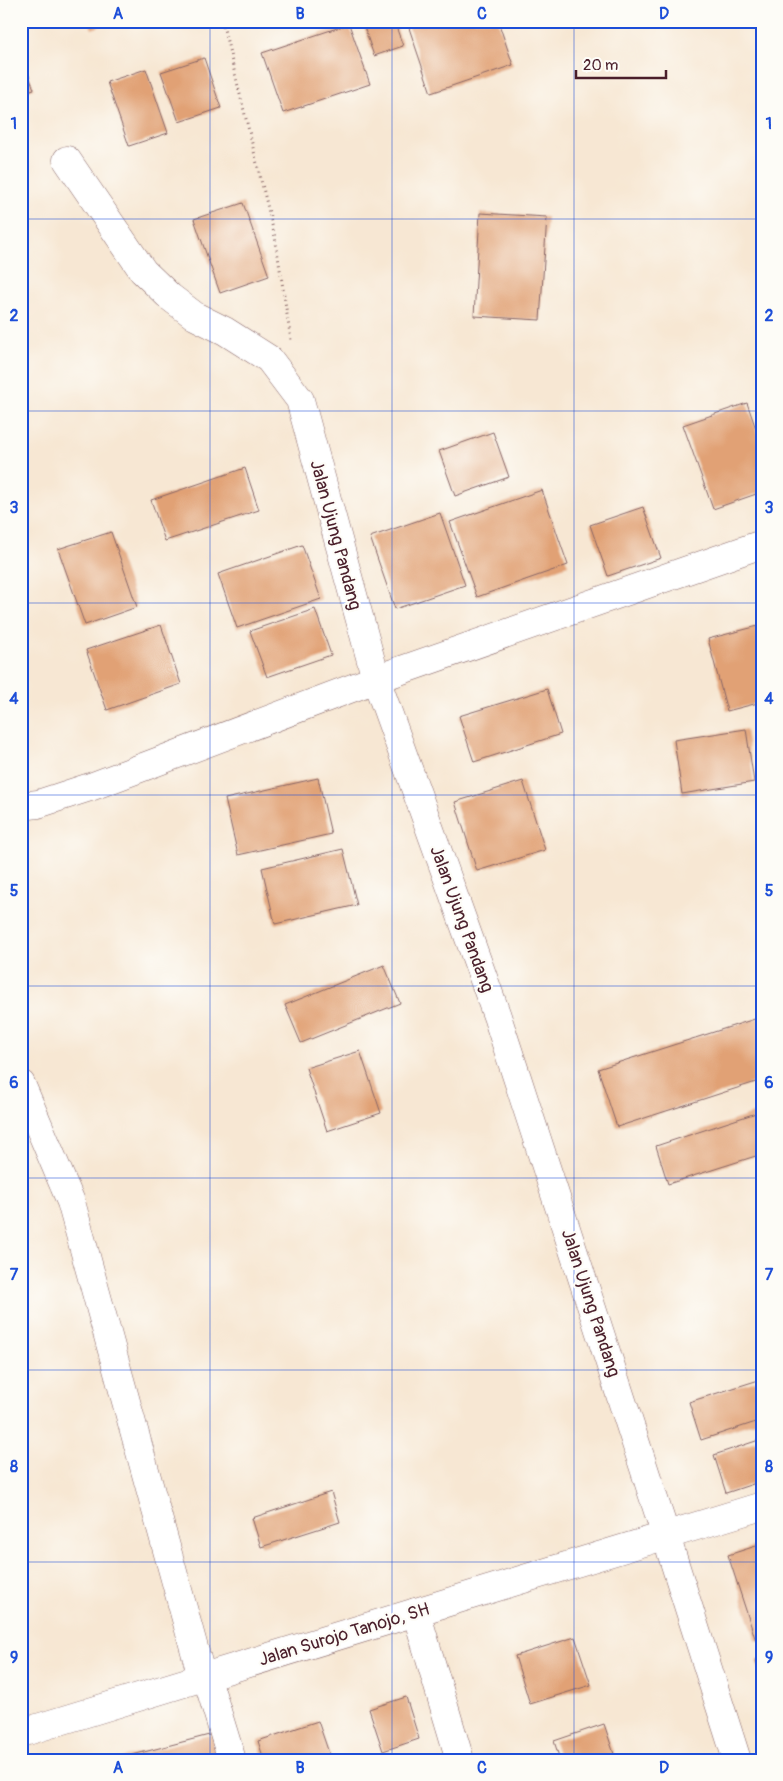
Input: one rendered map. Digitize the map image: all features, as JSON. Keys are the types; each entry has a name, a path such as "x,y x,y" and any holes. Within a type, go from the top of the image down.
{"street":[{"name":"Jalan Ujung Pandang","path":"68,160 143,271 170,297 196,316 225,331 269,359 300,400 376,679 497,1016 737,1760"},
{"path":"21,806 38,804 93,786 376,679 762,544"},
{"path":"21,1084 71,1202 204,1676 232,1760"},
{"name":"Jalan Surojo Tanojo, SH","path":"21,1733 762,1506"},
{"path":"416,1612 460,1760"}],"path":[{"path":"222,21 275,237 291,342"}],"building":[{"path":"89,21 112,21 112,22 92,29"},
{"path":"362,21 394,21 403,46 374,56"},
{"path":"420,21 498,21 513,65 431,93 408,25"},
{"path":"349,24 370,84 283,113 262,53"},
{"path":"21,55 34,89 21,93"},
{"path":"204,58 221,108 179,122 161,72"},
{"path":"146,69 168,133 129,146 107,82"},
{"path":"243,203 269,276 220,293 194,219"},
{"path":"480,213 547,217 540,320 474,316"},
{"path":"747,403 762,446 762,492 713,509 683,425"},
{"path":"493,432 509,477 455,496 439,451"},
{"path":"245,468 259,510 165,541 151,500"},
{"path":"542,490 568,565 477,597 450,522"},
{"path":"643,507 661,558 608,576 590,525"},
{"path":"440,513 465,585 395,609 370,537"},
{"path":"111,532 137,607 85,625 58,549"},
{"path":"302,545 321,599 237,628 218,574"},
{"path":"315,609 331,655 267,677 250,631"},
{"path":"161,625 181,684 107,710 86,650"},
{"path":"762,625 762,702 727,711 708,639"},
{"path":"547,689 561,734 474,762 459,716"},
{"path":"746,729 754,782 682,794 674,740"},
{"path":"318,778 331,834 238,855 225,799"},
{"path":"523,781 545,850 477,871 455,802"},
{"path":"343,849 357,905 275,924 262,868"},
{"path":"384,965 400,1003 301,1043 285,1005"},
{"path":"761,1017 762,1080 617,1127 598,1069"},
{"path":"360,1051 381,1113 327,1131 306,1068"},
{"path":"762,1111 762,1154 668,1184 656,1146"},
{"path":"762,1379 762,1420 701,1440 689,1402"},
{"path":"762,1439 762,1481 726,1493 714,1455"},
{"path":"331,1492 340,1522 261,1547 252,1518"},
{"path":"762,1544 762,1640 756,1641 728,1555"},
{"path":"575,1637 591,1685 530,1704 515,1656"},
{"path":"762,1658 762,1676 761,1676 756,1660"},
{"path":"406,1697 419,1739 383,1751 369,1709"},
{"path":"318,1721 331,1759 264,1760 258,1741"},
{"path":"604,1724 616,1760 560,1760 554,1741"},
{"path":"213,1734 220,1760 117,1760 117,1759"}]}
